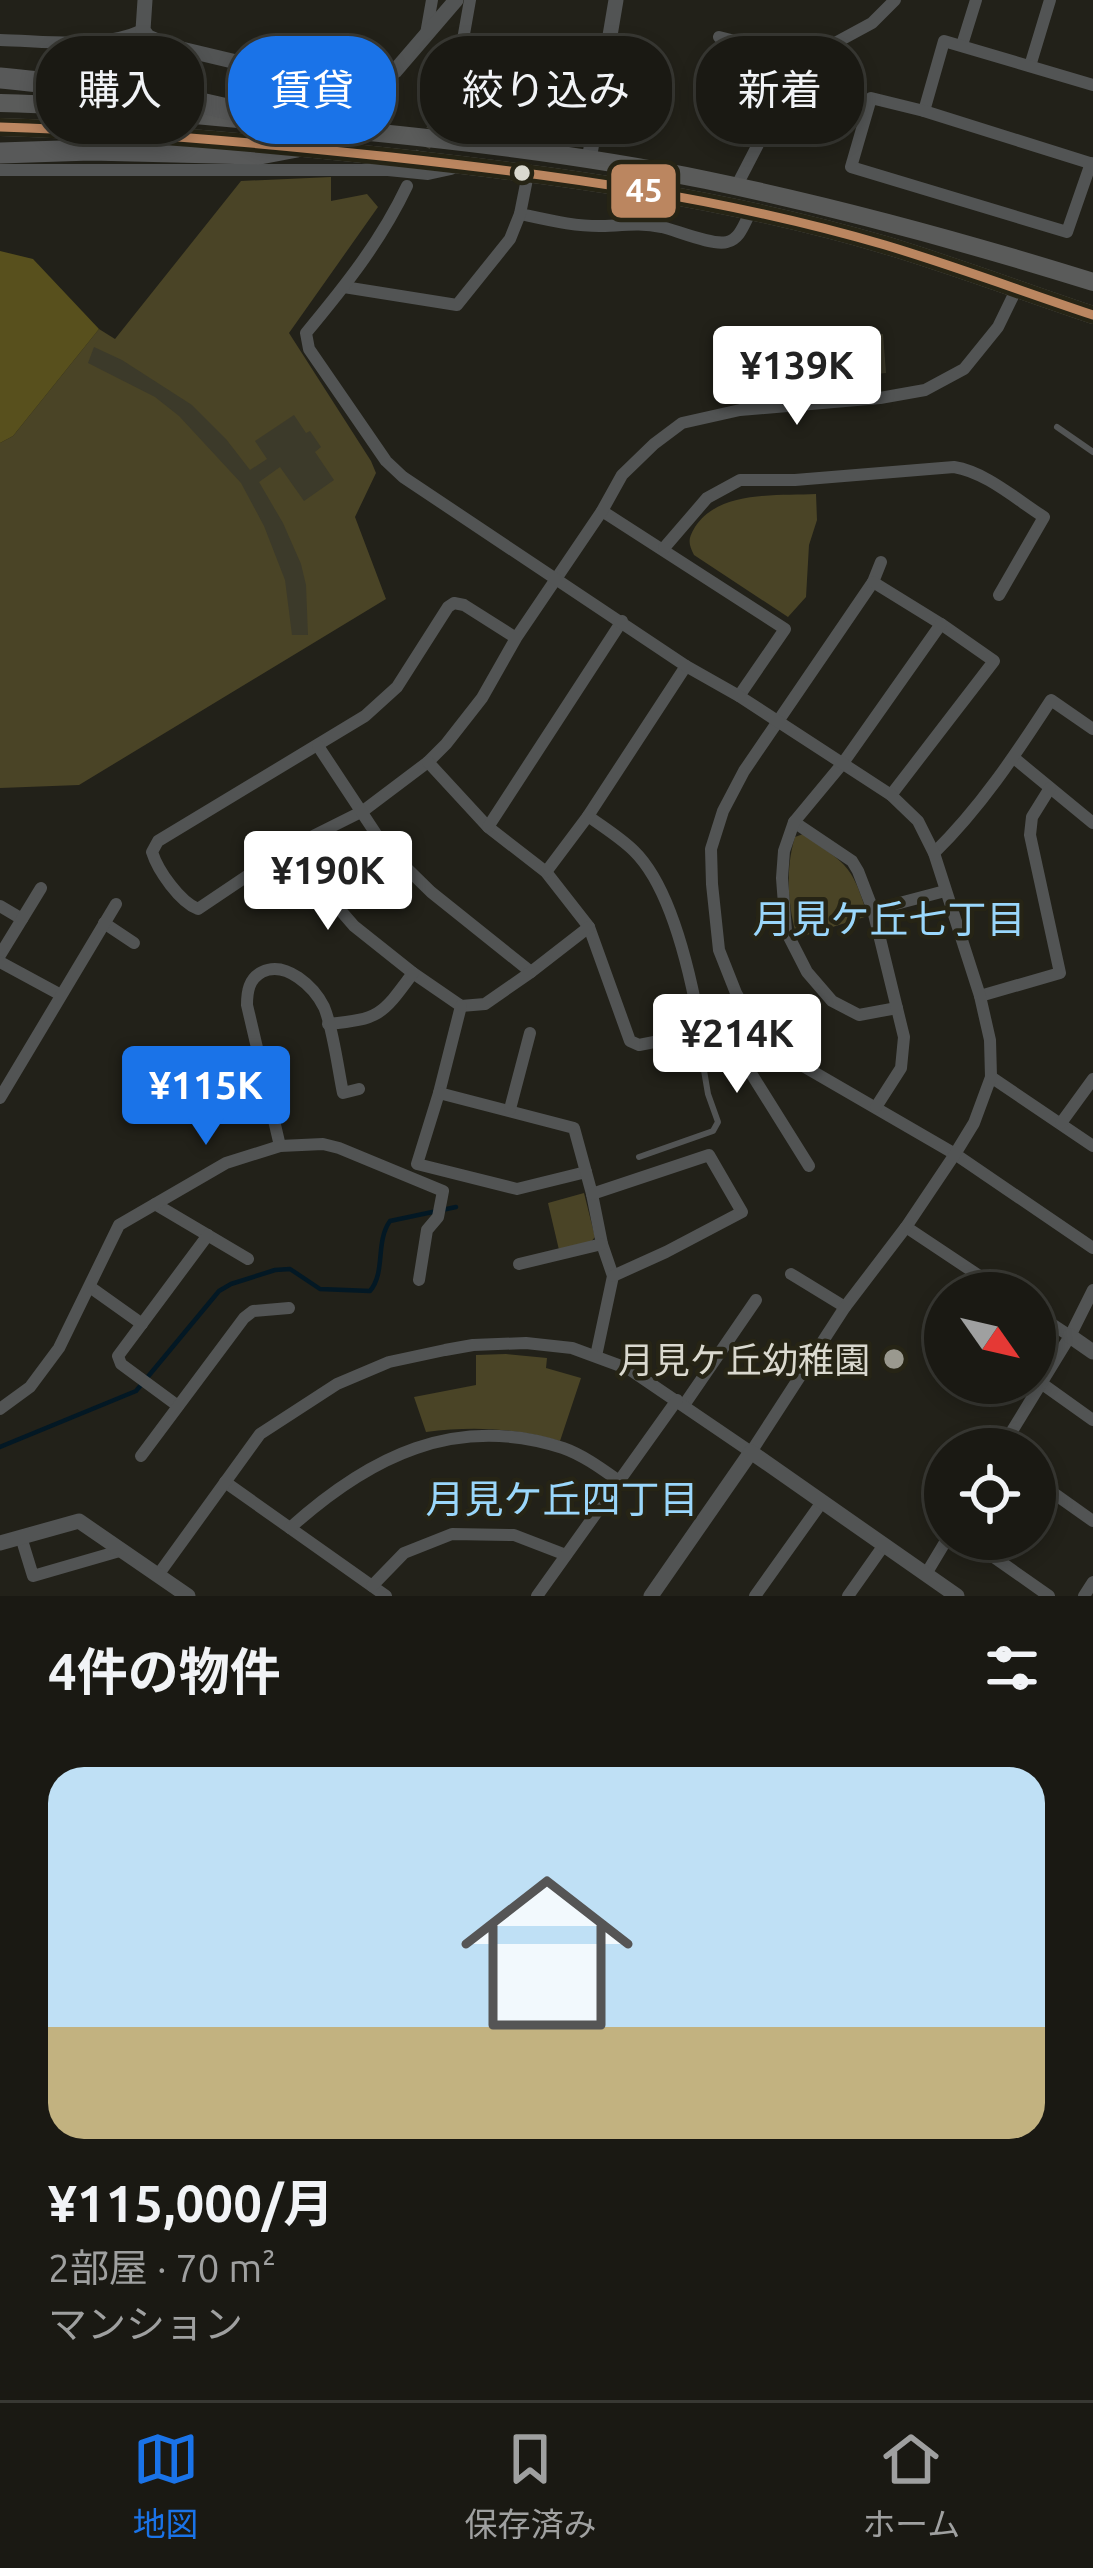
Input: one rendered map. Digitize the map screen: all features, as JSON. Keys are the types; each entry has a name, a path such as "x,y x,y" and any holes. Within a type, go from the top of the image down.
{"highway":[{"path":"0,78 167,95 228,107"},
{"path":"0,103 228,119"},
{"path":"0,127 297,147 653,194 885,245 1093,315"},
{"path":"396,135 589,160 736,187 834,209 1093,282"},
{"path":"0,153 260,154 297,147"}],"street":[{"path":"146,0 143,30 148,37 341,87 363,88 383,81 420,42"},
{"path":"426,36 432,0"},
{"path":"426,36 456,0"},
{"path":"464,36 470,0"},
{"path":"589,160 616,0"},
{"path":"847,36 872,22 895,0"},
{"path":"962,45 976,0"},
{"path":"1030,66 1050,0"},
{"path":"0,40 95,42 126,38 143,30"},
{"path":"924,111 944,41 1093,85"},
{"path":"871,98 924,111 1092,164 1067,232 851,167 871,98"},
{"path":"736,187 758,144"},
{"path":"0,170 388,170 428,174 464,166"},
{"path":"344,287 457,305 510,239 528,174"},
{"path":"406,186 388,226 306,333 305,341 386,461 556,580 891,795 917,821 934,853 991,1040 991,1077 956,1154 845,1307 651,1596"},
{"path":"647,224 653,194"},
{"path":"520,214 570,224 647,224 717,243 737,237 750,213"},
{"path":"515,638 454,603 389,696 318,746 158,841 152,852 155,862 195,909 287,849 363,811 428,762 482,698 515,638 622,475 682,424 740,410 925,390 964,369 998,327 1016,290"},
{"path":"664,548 707,499 740,479 795,480 965,468 1044,517 999,595"},
{"path":"602,511 785,628 739,696"},
{"path":"881,562 873,582 744,771 723,811 711,850 719,950 753,1023 778,1052 956,1154 1093,1247"},
{"path":"873,582 994,662 891,795"},
{"path":"488,827 622,621"},
{"path":"897,1008 859,1015 832,1001 807,972 786,931 784,851 794,822 843,763 940,624"},
{"path":"546,872 686,665"},
{"path":"934,853 961,826 1051,700 1093,729"},
{"path":"318,746 384,846 531,973"},
{"path":"1013,758 1093,823"},
{"path":"428,762 488,827 546,872 589,927 630,1041 639,1045 687,1037 696,1032 699,1022 689,970 654,880 635,852 588,816"},
{"path":"980,997 1060,974 1030,835 1032,817 1050,788"},
{"path":"794,822 851,861 873,910 904,1037 901,1067 876,1107"},
{"path":"287,849 354,926 461,1006 485,1004 589,927"},
{"path":"41,888 0,958 61,995"},
{"path":"873,910 945,891"},
{"path":"0,1098 116,904"},
{"path":"0,906 22,919"},
{"path":"104,923 134,943"},
{"path":"280,1146 247,1005 248,987 262,972 287,971 321,1002 343,1093 359,1089"},
{"path":"328,1024 367,1020 388,1007 413,973"},
{"path":"461,1006 417,1164 518,1189 586,1172"},
{"path":"753,1023 742,1038 740,1054 809,1166"},
{"path":"510,1109 530,1033"},
{"path":"991,1077 1093,1146"},
{"path":"1061,1123 1093,1079"},
{"path":"440,1093 574,1128 613,1276 596,1356"},
{"path":"0,1409 31,1387 59,1348 118,1225 226,1163 280,1146 340,1148 443,1191 427,1230 419,1280"},
{"path":"592,1194 709,1155 742,1212 613,1276"},
{"path":"155,1204 248,1259"},
{"path":"906,1227 974,1272"},
{"path":"178,1406 121,1364 118,1356 208,1235"},
{"path":"519,1264 602,1244"},
{"path":"791,1274 845,1307"},
{"path":"90,1286 142,1324"},
{"path":"1056,1359 1093,1290"},
{"path":"537,1596 756,1300"},
{"path":"140,1456 244,1318 253,1311 289,1308"},
{"path":"1056,1327 1093,1352"},
{"path":"158,1575 260,1434 337,1384 389,1362 473,1345 526,1343 572,1348 629,1369 952,1595"},
{"path":"1056,1394 1093,1420"},
{"path":"290,1528 340,1485 376,1465 414,1448 460,1437 514,1436 566,1449 620,1481"},
{"path":"225,1482 386,1596"},
{"path":"1056,1495 1093,1521"},
{"path":"754,1596 822,1502"},
{"path":"0,1543 79,1521 188,1596"},
{"path":"372,1586 404,1553 452,1534 514,1535 566,1555"},
{"path":"21,1537 33,1576 123,1550"},
{"path":"848,1596 884,1545"},
{"path":"926,1574 934,1560"},
{"path":"998,1560 1049,1596"},
{"path":"1084,1596 1093,1582"}],"lane":[{"path":"1058,427 1093,452"},
{"path":"638,1157 713,1131 718,1122 696,1032"}],"shaded area":[{"path":"331,177 331,201 367,194 378,207 289,333 376,473 355,517 386,599 79,785 0,788 0,443 13,436 99,329 115,339 241,181"},
{"path":"0,251 33,259 99,329 13,436 0,443"},
{"path":"816,494 806,597 788,617 694,555 693,531 705,515 719,507 750,497"},
{"path":"803,834 846,867 868,916 797,938 789,875 795,837"},
{"path":"584,1193 595,1237 590,1243 559,1250 548,1203"},
{"path":"476,1355 547,1358 546,1368 581,1378 560,1441 494,1429 426,1432 414,1397 476,1385"}],"building":[{"path":"883,334 886,373 864,375 860,336"},
{"path":"94,347 192,405 250,470 267,459 255,441 294,415 306,433 310,431 321,447 315,452 334,480 304,501 280,467 259,482 301,564 308,635 292,635 285,580 241,483 155,397 88,363"}],"waterway":[{"path":"0,1447 136,1391 219,1291 231,1284 290,1269 320,1289 370,1291 390,1221 456,1207"}],"tunnel":[{"path":"417,163 426,144"}],"transit line":[{"name":"45","path":"0,127 293,147 640,190 825,228 1093,315"}],"place":[{"name":"月見ケ丘幼稚園","path":"894,1359"}],"district":[{"name":"月見ケ丘七丁目","path":"889,918"},
{"name":"月見ケ丘四丁目","path":"562,1498"}]}
